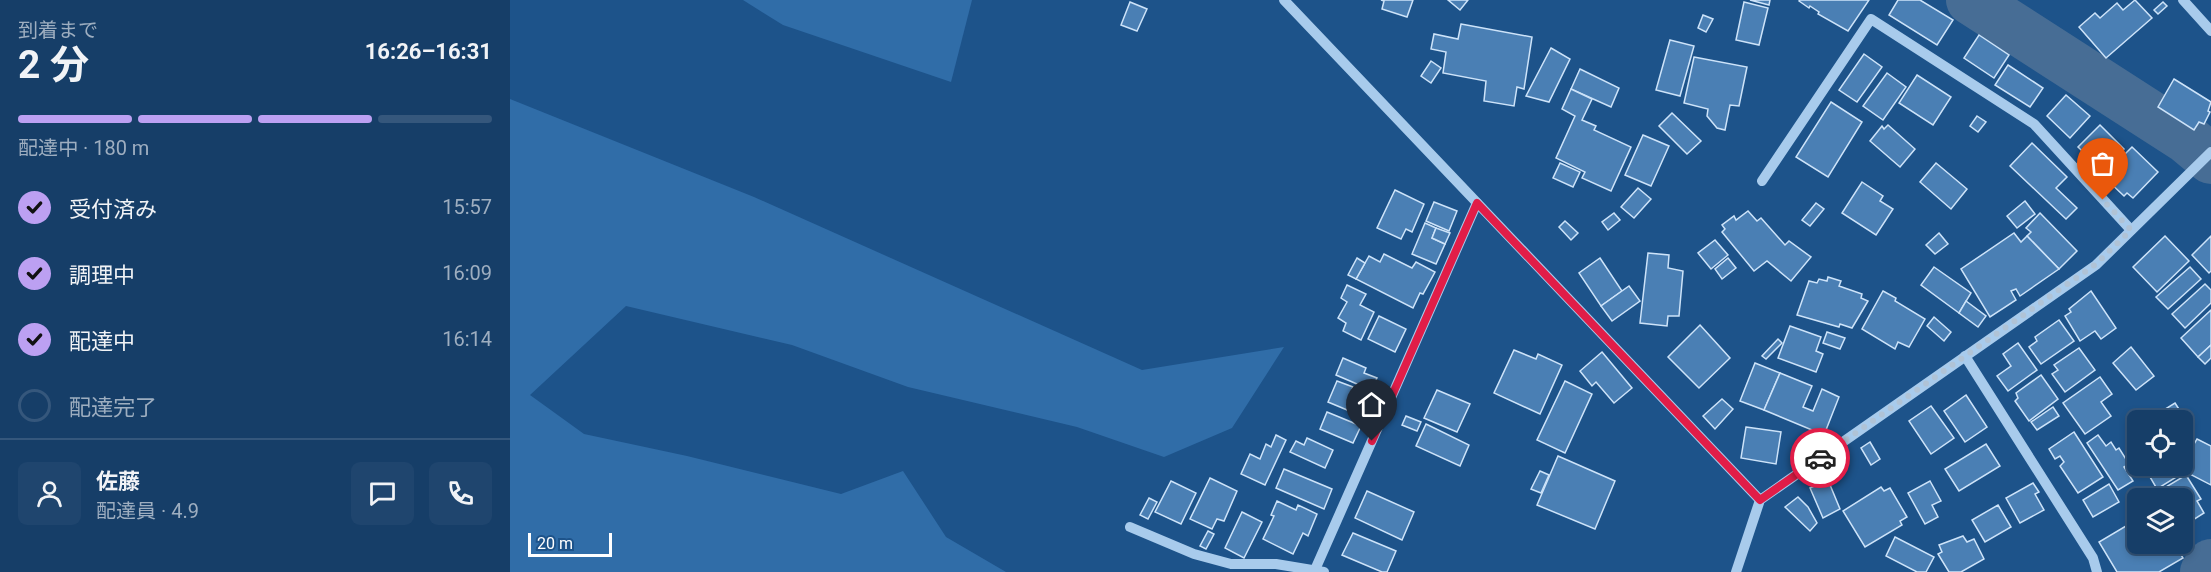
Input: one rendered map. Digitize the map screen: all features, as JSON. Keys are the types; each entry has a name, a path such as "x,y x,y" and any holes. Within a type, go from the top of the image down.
{"street":[{"path":"1284,0 1760,500"},
{"path":"2183,0 2211,31"},
{"path":"1762,181 1871,20 2034,124 2131,230"},
{"path":"1737,570 1760,500 2096,264 2211,152"},
{"path":"1130,527 1194,554 1231,564 1276,564 1318,571 1477,203"},
{"path":"1965,356 2093,558 2097,572"}],"shaded area":[{"path":"743,0 972,0 951,82 783,25"},
{"path":"510,99 754,197 1142,370 1284,347 1232,428 1164,457 1077,427 908,387 792,345 626,306 530,395 584,434 687,456 841,494 903,471 946,537 1006,572 510,572"}],"building":[{"path":"1381,0 1413,0 1407,17 1382,9 1384,1"},
{"path":"1448,0 1468,0 1460,10"},
{"path":"1750,0 1770,0 1769,5"},
{"path":"1800,0 1869,0 1848,31 1818,14 1819,12 1810,6 1809,8"},
{"path":"1898,0 1920,0 1953,20 1937,45 1889,15"},
{"path":"2135,0 2152,18 2106,58 2079,27 2095,13 2100,18 2117,3 2123,10"},
{"path":"1130,2 1147,9 1137,31 1121,25"},
{"path":"1744,2 1768,8 1759,45 1736,40"},
{"path":"2163,2 2167,6 2158,14 2154,10"},
{"path":"1703,15 1713,19 1706,32 1698,28"},
{"path":"1461,24 1532,37 1524,89 1517,87 1514,106 1484,101 1486,81 1443,73 1446,52 1431,49 1434,34 1458,39"},
{"path":"1979,35 2009,55 1994,78 1964,58"},
{"path":"1670,40 1694,46 1680,96 1656,90"},
{"path":"1551,48 1570,59 1549,102 1526,96"},
{"path":"1864,54 1882,67 1857,102 1839,90"},
{"path":"1694,57 1747,67 1739,106 1730,105 1725,130 1717,128 1707,116 1708,109 1684,103"},
{"path":"1431,61 1441,68 1431,83 1421,76"},
{"path":"2008,65 2043,88 2030,107 1995,85"},
{"path":"1580,69 1619,88 1611,107 1571,89"},
{"path":"1887,73 1906,87 1883,120 1863,106"},
{"path":"1917,75 1951,97 1933,125 1899,103"},
{"path":"2174,79 2211,102 2208,111 2210,112 2204,124 2199,122 2194,130 2158,107"},
{"path":"1571,89 1592,99 1582,120 1596,126 1594,130 1631,147 1611,191 1582,178 1585,172 1556,158 1575,116 1562,109"},
{"path":"2066,95 2090,116 2070,138 2047,116"},
{"path":"1831,102 1862,122 1828,177 1796,157"},
{"path":"1672,113 1701,141 1687,154 1659,126"},
{"path":"1977,116 1986,122 1978,132 1970,126"},
{"path":"1888,125 1915,149 1900,167 1870,141 1882,126 1884,129"},
{"path":"2100,125 2124,149 2102,170 2078,147"},
{"path":"1643,135 1669,146 1651,186 1625,175"},
{"path":"2032,143 2067,177 2056,188 2077,208 2066,219 2010,166"},
{"path":"2132,147 2158,172 2133,198 2127,193 2124,196 2103,176"},
{"path":"1560,163 1580,172 1573,187 1553,178"},
{"path":"1936,163 1967,189 1951,209 1920,182"},
{"path":"1862,182 1883,196 1880,201 1893,209 1876,235 1842,213"},
{"path":"1638,188 1651,199 1634,218 1621,207"},
{"path":"1395,190 1424,204 1412,232 1406,229 1401,239 1377,228"},
{"path":"2025,201 2035,214 2017,228 2007,216"},
{"path":"1434,202 1457,211 1449,231 1426,221"},
{"path":"1816,203 1824,209 1810,226 1802,220"},
{"path":"1748,211 1757,221 1761,218 1785,245 1789,241 1811,257 1791,281 1767,261 1754,271 1722,232 1725,229 1722,225 1734,216 1736,220"},
{"path":"1614,213 1620,220 1608,230 1602,222"},
{"path":"2040,213 2077,251 2059,269 2027,236 2031,232 2026,228"},
{"path":"1565,221 1578,233 1571,240 1559,227"},
{"path":"1425,223 1436,228 1432,238 1445,244 1436,264 1412,254"},
{"path":"1436,228 1450,233 1445,244 1432,238"},
{"path":"1939,233 1948,244 1935,254 1926,245"},
{"path":"2014,233 2021,242 2027,236 2059,269 2020,296 2016,289 2011,291 2016,300 1990,317 1961,269"},
{"path":"2165,236 2189,261 2157,292 2133,267"},
{"path":"2211,236 2211,271 2209,273 2192,255"},
{"path":"1715,240 1728,255 1711,269 1698,253"},
{"path":"1648,253 1669,255 1668,268 1683,271 1679,316 1668,316 1667,326 1640,323"},
{"path":"1384,254 1412,268 1416,262 1435,272 1423,294 1420,293 1413,308 1356,279 1369,256 1380,262"},
{"path":"1357,258 1365,263 1356,279 1348,275"},
{"path":"1600,258 1622,291 1601,306 1579,273"},
{"path":"1728,258 1736,268 1722,279 1715,269"},
{"path":"1934,267 1971,293 1959,313 1921,285"},
{"path":"2190,267 2201,279 2168,309 2156,297"},
{"path":"1828,277 1841,281 1839,286 1862,294 1861,298 1868,301 1852,328 1840,324 1839,327 1797,315 1809,281 1817,283 1819,279 1827,281"},
{"path":"2205,284 2211,290 2211,303 2185,328 2172,314"},
{"path":"1347,285 1366,294 1360,305 1374,312 1361,340 1343,331 1346,323 1338,318 1347,302 1341,298"},
{"path":"1629,286 1640,301 1612,321 1601,306"},
{"path":"1883,291 1925,319 1909,347 1898,342 1895,349 1862,329"},
{"path":"2091,291 2116,328 2101,339 2095,331 2080,341 2065,316 2071,312 2069,309"},
{"path":"1966,301 1986,316 1978,327 1959,313"},
{"path":"2211,310 2211,345 2198,357 2181,338"},
{"path":"1379,316 1406,329 1395,352 1368,339"},
{"path":"1934,317 1951,332 1944,341 1927,326"},
{"path":"2059,320 2074,341 2041,364 2029,347 2037,341 2035,337"},
{"path":"1700,325 1730,358 1699,388 1668,357"},
{"path":"1790,326 1821,337 1816,351 1823,354 1816,372 1778,358"},
{"path":"1827,332 1845,338 1840,349 1823,343"},
{"path":"1778,339 1782,343 1766,359 1762,356"},
{"path":"2018,343 2037,370 2008,391 1997,376 2011,366 2003,354"},
{"path":"2211,345 2211,358 2205,364 2198,357"},
{"path":"2131,347 2154,376 2136,390 2113,363"},
{"path":"2079,348 2095,370 2065,392 2052,374 2058,370 2054,365"},
{"path":"1514,350 1536,359 1538,354 1562,365 1540,414 1494,393"},
{"path":"1602,352 1632,388 1614,403 1596,382 1592,386 1580,371"},
{"path":"1343,358 1366,368 1364,373 1377,378 1371,390 1336,375"},
{"path":"1755,363 1780,373 1764,410 1740,401"},
{"path":"1780,373 1812,386 1803,407 1813,411 1822,389 1839,397 1824,435 1764,410"},
{"path":"2041,375 2058,399 2029,421 2015,401 2018,398 2016,393"},
{"path":"2100,377 2112,394 2101,402 2111,416 2085,434 2063,403"},
{"path":"1337,381 1353,387 1350,394 1370,403 1364,417 1328,402"},
{"path":"1565,381 1592,394 1565,453 1537,440"},
{"path":"1437,390 1470,404 1457,432 1424,418"},
{"path":"1966,395 1987,427 1965,442 1944,411"},
{"path":"1722,399 1733,409 1715,429 1703,416"},
{"path":"2175,403 2180,410 2164,410"},
{"path":"1931,406 1954,438 1931,454 1909,421"},
{"path":"2053,407 2059,416 2037,430 2031,422"},
{"path":"1327,412 1361,426 1353,443 1320,429"},
{"path":"1406,416 1421,422 1417,431 1402,425"},
{"path":"1426,424 1469,445 1460,466 1416,446"},
{"path":"1746,427 1781,432 1776,464 1741,458"},
{"path":"2074,432 2103,477 2078,493 2060,466 2064,462 2060,456 2055,459 2049,449"},
{"path":"1276,435 1286,440 1265,485 1241,474 1250,454 1260,459 1266,444 1271,447"},
{"path":"2098,435 2106,446 2111,442 2116,450 2119,448 2127,461 2127,465 2124,467 2127,476 2133,481 2118,490 2087,443"},
{"path":"1307,438 1333,450 1325,468 1290,452 1296,441 1304,445"},
{"path":"2197,439 2211,446 2211,485 2193,476 2193,446"},
{"path":"1870,442 1880,459 1871,465 1861,448"},
{"path":"1986,444 2000,466 1959,491 1945,469"},
{"path":"1558,456 1615,481 1595,529 1537,505"},
{"path":"1284,469 1332,489 1324,509 1276,488"},
{"path":"1540,471 1549,475 1541,493 1531,489"},
{"path":"2149,476 2178,476 2159,488"},
{"path":"2187,476 2201,499 2197,501 2204,513 2193,520 2193,488 2164,488"},
{"path":"1210,478 1237,491 1224,521 1217,519 1212,529 1190,519"},
{"path":"1828,480 1840,509 1823,518 1810,488"},
{"path":"1171,481 1196,493 1181,524 1155,512"},
{"path":"1930,481 1941,501 1932,505 1938,517 1925,524 1908,493"},
{"path":"2033,483 2039,492 2035,494 2044,510 2020,523 2006,498"},
{"path":"2109,484 2119,502 2093,517 2083,500"},
{"path":"1881,487 1884,491 1890,488 1907,517 1900,521 1902,525 1865,547 1843,511"},
{"path":"1367,491 1414,512 1402,540 1355,518"},
{"path":"1798,497 1808,507 1817,523 1810,531 1785,507"},
{"path":"1149,498 1157,502 1148,519 1140,515"},
{"path":"1277,501 1296,510 1298,505 1317,514 1308,536 1303,533 1293,554 1263,539 1274,516 1271,515"},
{"path":"1998,505 2011,527 1985,542 1972,520"},
{"path":"1242,512 1262,522 1244,558 1225,548"},
{"path":"2127,525 2127,554 2181,554 2183,558 2159,572 2117,572 2099,542"},
{"path":"1208,531 1214,534 1206,549 1200,546"},
{"path":"1353,533 1396,551 1387,572 1342,555"},
{"path":"1963,536 1967,542 1974,539 1984,559 1961,572 1949,572 1938,554 1942,552 1939,545"},
{"path":"1895,537 1934,557 1926,572 1917,572 1886,556"}],"waterway":[{"path":"1971,0 2187,139 2211,159"},
{"path":"2205,572 2211,564"}],"way so far":[{"path":"1820,458 2096,264 2131,230 2103,200"}],"route":[{"path":"1372,441 1477,203 1682,421 1760,500 1820,458"}]}
